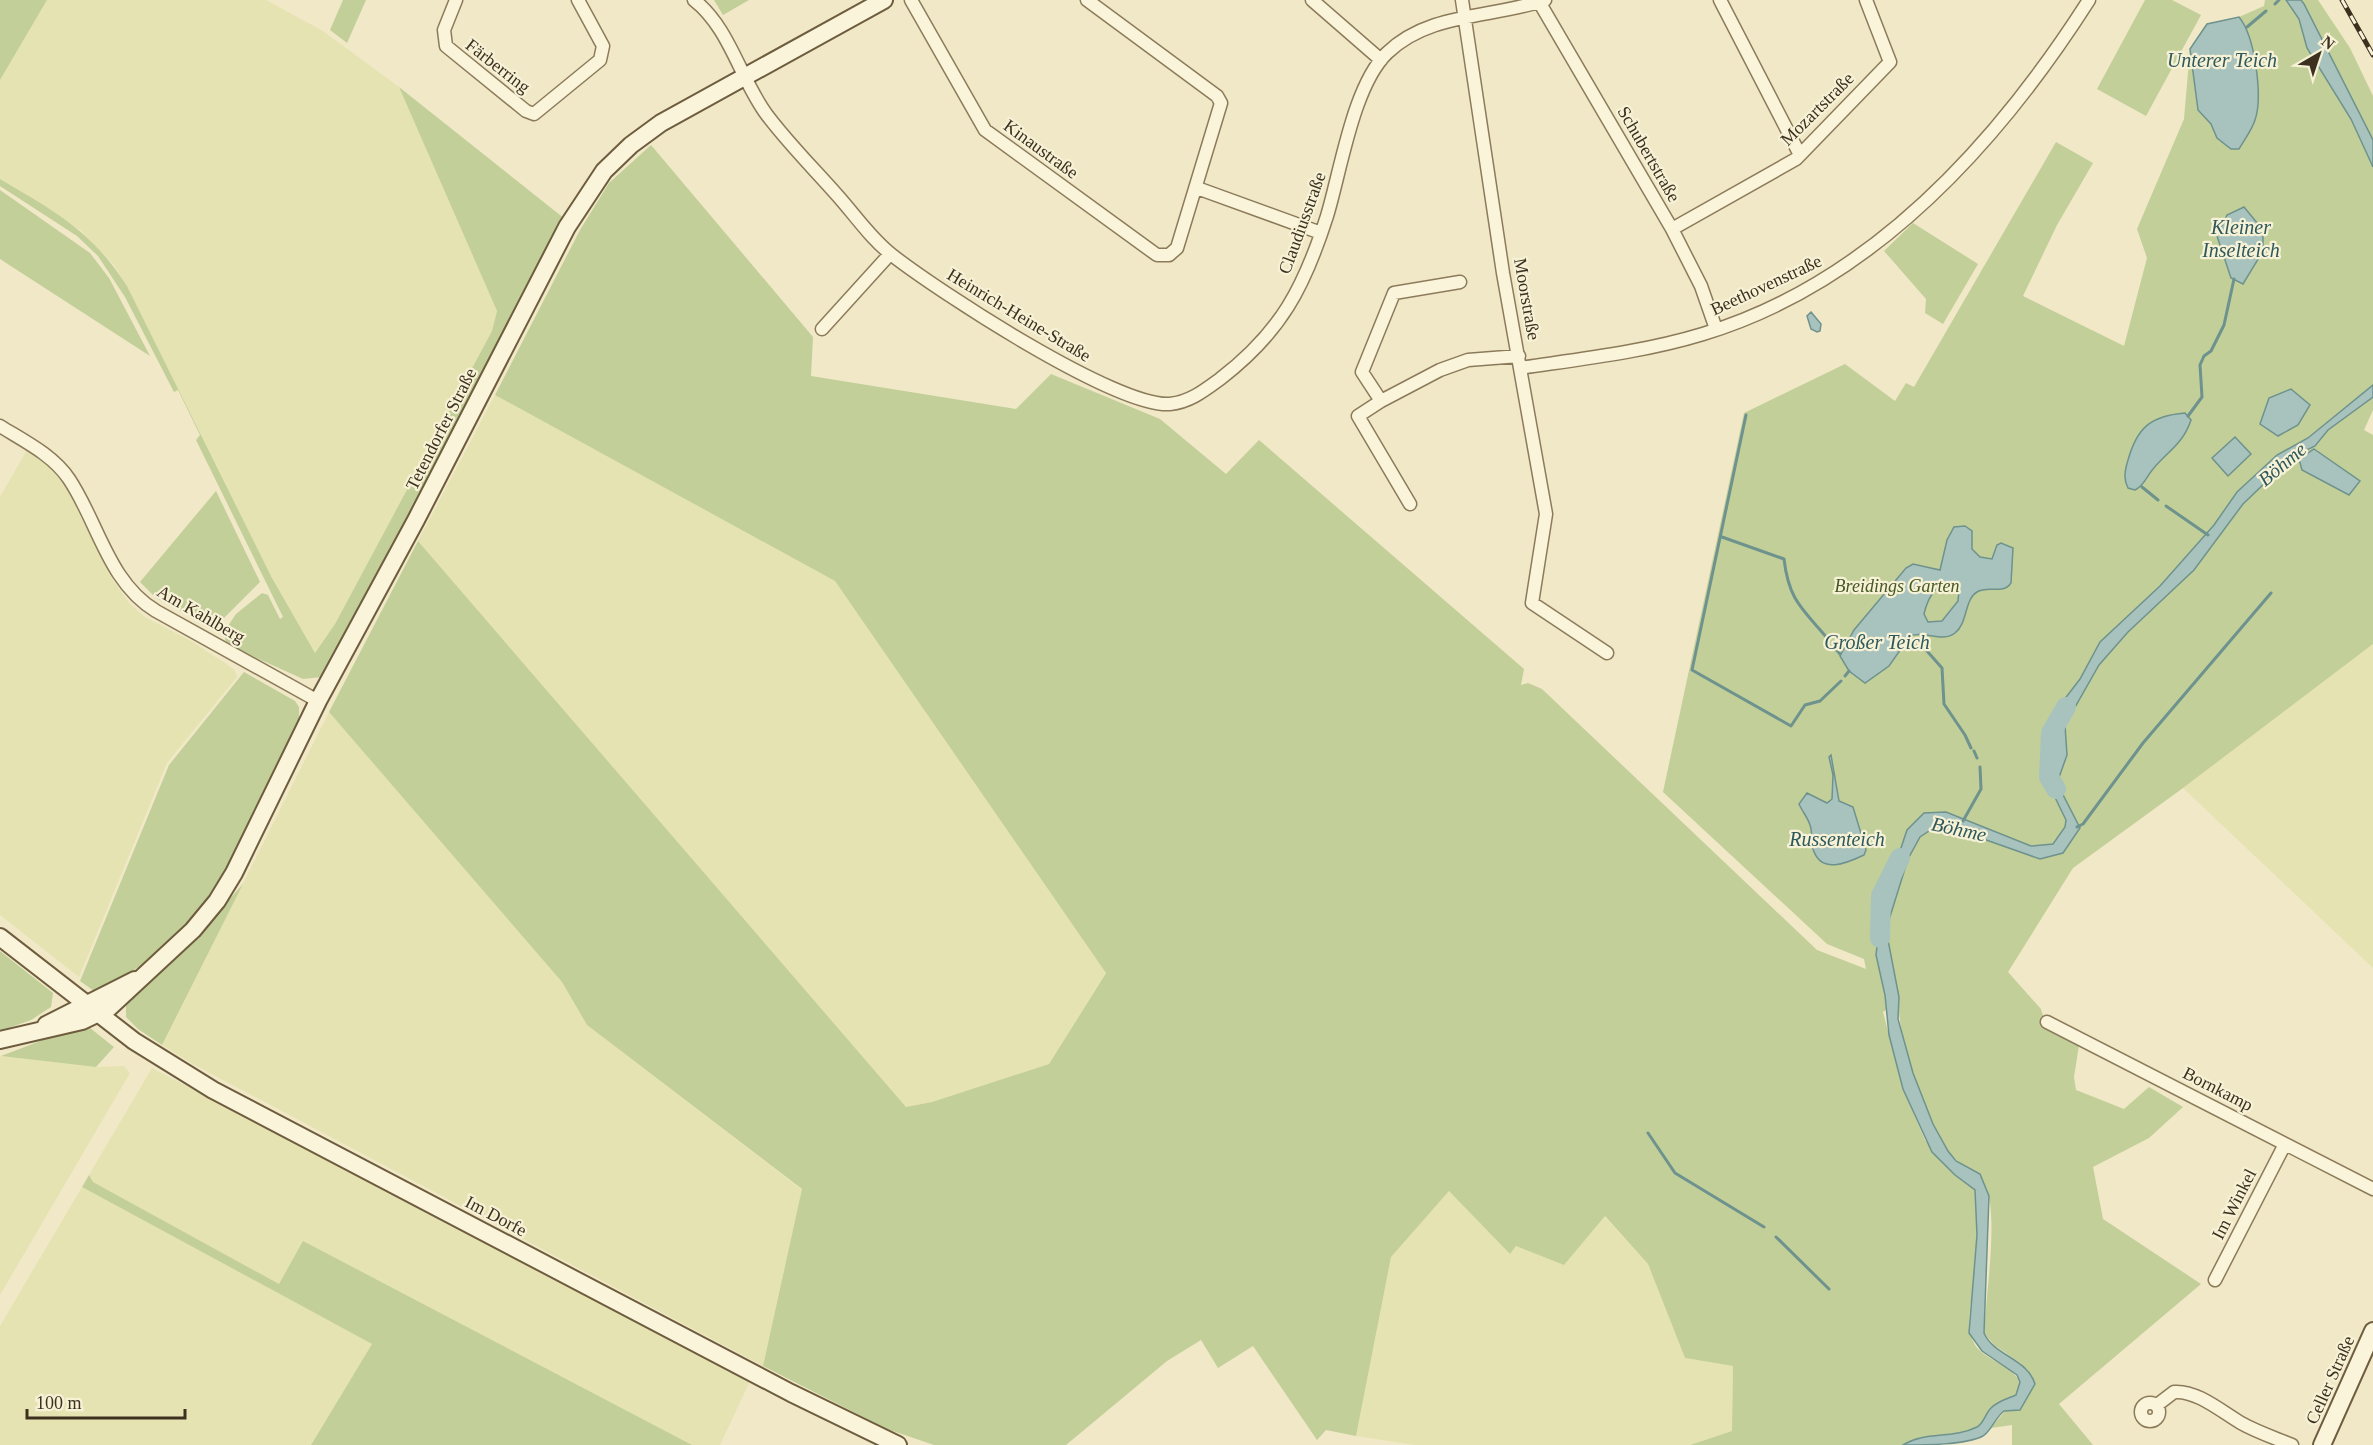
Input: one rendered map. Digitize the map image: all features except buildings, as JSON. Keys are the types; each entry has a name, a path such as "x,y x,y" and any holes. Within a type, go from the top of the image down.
{"street":[{"name":"Färberring","path":"456,0 444,30 446,46 526,111 534,114 600,60 603,46 578,0"},
{"name":"Heinrich-Heine-Straße","path":"694,0 712,16 766,114 890,254 978,314 1082,375 1134,397"},
{"name":"Tetendorfer Straße","path":"92,1009 124,995 137,979 193,930 217,901 234,873 318,701 422,510 567,227 592,186 616,158 646,134 884,0"},
{"name":"Kinaustraße","path":"911,0 985,130 1157,255 1169,255 1177,248 1197,188"},
{"path":"1087,0 1217,96 1221,102 1221,112 1197,188 1321,233"},
{"path":"1312,0 1381,60"},
{"name":"Moorstraße","path":"1462,0 1503,273 1546,514 1532,603 1607,652"},
{"path":"1720,0 1799,153"},
{"name":"Mozartstraße","path":"1671,229 1796,159 1799,153 1890,62 1866,0"},
{"name":"Beethovenstraße","path":"1410,504 1358,416 1381,401 1440,370 1468,360 1519,362 1594,357 1716,329 1785,300 1843,268 1902,225 1955,171 2049,62 2089,0"},
{"name":"Claudiusstraße","path":"1134,397 1158,404 1181,402 1206,390 1260,346 1287,310 1321,233 1362,96 1381,60 1414,33 1466,17 1541,1"},
{"name":"Schubertstraße","path":"1541,1 1671,229 1701,286 1716,329"},
{"path":"822,329 890,254"},
{"path":"1381,401 1362,372 1394,293 1460,282"},
{"name":"Am Kahlberg","path":"0,426 48,456 68,477 117,573 137,598 166,617 318,701"},
{"name":"Im Dorfe","path":"0,937 119,1030 213,1090 771,1383 898,1445"},
{"name":"Tetendorfer Straße","path":"92,1009 117,987 137,979"},
{"path":"56,1018 62,986"},
{"path":"119,1030 124,995"},
{"path":"41,1029 56,1018 92,1009"},
{"path":"0,1040 41,1029 60,1027 92,1009"},
{"name":"Bornkamp","path":"2047,1022 2373,1189"},
{"name":"Im Winkel","path":"2216,1280 2285,1144"},
{"name":"Celler Straße","path":"2322,1445 2373,1331"},
{"path":"2157,1405 2174,1392 2188,1394 2225,1411 2241,1423 2292,1445"}],"shaded area":[{"path":"47,0 266,0 323,31 399,87 497,311 492,331 335,624 315,653 272,578 127,286 114,265 80,230 0,179 0,80"},
{"path":"495,395 835,581 1106,972 1049,1064 932,1102 906,1107 418,541"},
{"path":"27,450 44,461 64,483 112,579 130,604 145,617 191,641 234,669 237,677 167,763 79,977 0,915 0,497"},
{"path":"2373,644 2373,968 2183,788"},
{"path":"329,712 562,982 587,1025 802,1190 763,1366 193,1064 162,1045"},
{"path":"0,1056 96,1067 124,1066 130,1073 0,1295"},
{"path":"152,1068 750,1381 720,1445 692,1445 303,1242 279,1285 93,1182 89,1175"},
{"path":"82,1187 372,1344 311,1445 0,1445 0,1326"},
{"path":"1449,1191 1510,1253 1516,1246 1564,1265 1604,1216 1648,1264 1685,1358 1733,1366 1732,1431 1690,1445 1415,1445 1356,1436 1391,1256"}],"green space":[{"path":"0,0 47,0 0,80"},
{"path":"343,0 366,0 347,43 330,30"},
{"path":"714,0 749,0 723,15"},
{"path":"2145,0 2172,0 2201,15 2146,116 2097,89"},
{"name":"Breidings Garten","path":"2265,0 2318,0 2350,48 2373,96 2373,410 2364,430 2373,435 2373,644 2073,868 2008,972 2041,1009 2045,1022 2079,1045 2074,1077 2076,1090 2124,1109 2149,1087 2183,1107 2149,1138 2093,1167 2103,1219 2201,1284 2059,1404 2093,1445 2012,1445 2012,1425 1991,1428 2005,1411 2020,1410 2022,1364 1994,1345 1984,1333 1991,1245 1989,1197 1977,1175 1948,1151 1929,1118 1908,1060 1898,1002 1883,1012 1903,1089 1925,1140 1975,1189 1977,1237 1969,1328 1973,1341 1982,1353 2010,1370 2020,1382 2016,1395 1989,1410 1976,1427 1920,1438 1903,1445 1690,1445 1732,1431 1733,1366 1685,1358 1648,1264 1605,1216 1564,1265 1516,1246 1510,1254 1449,1191 1391,1257 1356,1436 1326,1430 1317,1440 1253,1346 1218,1368 1201,1340 1167,1361 1066,1445 934,1445 887,1429 763,1366 802,1189 587,1025 562,982 329,712 418,541 906,1107 932,1102 1049,1064 1106,973 835,581 495,395 580,230 609,183 651,145 813,337 811,376 1016,409 1051,374 1160,419 1226,474 1259,440 1524,669 1521,685 1528,683 1542,689 1817,950 1866,969 1864,959 1827,944 1663,792 1744,413 1845,364 1895,401 1906,383 1914,387 2056,142 2093,163 2057,225 2023,296 2124,346 2147,258 2137,229 2184,119 2190,49 2207,24 2239,17 2264,6","holes":["2291,389 2310,404 2298,425 2269,398"]},
{"path":"399,87 565,219 376,587 322,677 303,679 226,644 224,632 236,614 262,593 268,595 280,619 283,617 196,440 200,435 178,390 174,392 125,297 98,256 77,236 0,186 0,179 55,212 86,236 114,267 127,286 272,578 315,653 335,624 492,331 497,311"},
{"path":"0,190 90,253 109,278 150,356 0,259"},
{"path":"1913,223 1978,264 1943,324 1925,313 1926,299 1884,251"},
{"path":"216,491 260,582 214,628 156,598 140,582"},
{"path":"244,672 295,701 299,707 299,721 262,801 221,878 197,913 168,944 134,970 94,991 80,981 169,765"},
{"path":"243,884 162,1045 138,1029 126,1017 126,1006 132,996 175,960"},
{"path":"0,951 53,993 51,1007 31,1020 0,1031"},
{"path":"85,1024 114,1047 96,1067 1,1056"},
{"path":"89,1175 93,1182 279,1284 303,1241 692,1445 311,1445 372,1344 82,1187"}],"water":[{"path":"2286,0 2301,0 2304,4 2373,140 2373,167 2351,119 2307,48 2299,19"},
{"name":"Unterer Teich","path":"2239,17 2245,26 2253,52 2258,97 2252,127 2239,149 2231,149 2217,138 2211,124 2198,110 2190,49 2207,24"},
{"name":"Kleiner Inselteich","path":"2244,207 2263,230 2263,251 2243,284 2231,278 2217,236 2227,215"},
{"path":"1811,312 1821,324 1820,331 1811,329 1807,316"},
{"path":"2373,385 2373,397 2328,430 2315,446 2292,457 2243,504 2194,570 2128,632 2099,665 2065,725 2067,755 2057,783 2080,828 2063,853 2040,859 1972,835 1935,827 1920,837 1908,859 1888,923 1888,940 1899,997 1898,1019 1913,1073 1933,1124 1956,1161 1980,1174 1989,1196 1984,1333 1995,1347 2025,1368 2035,1384 2020,1410 2004,1411 1983,1436 1956,1443 1903,1445 1920,1438 1958,1433 1977,1427 1989,1410 2016,1395 2020,1382 2017,1375 1982,1351 1969,1333 1977,1235 1975,1190 1955,1175 1932,1152 1903,1089 1889,1035 1885,995 1876,955 1882,905 1907,830 1924,813 1946,812 2031,846 2053,844 2065,827 2066,820 2047,781 2053,728 2060,705 2080,679 2100,642 2160,586 2214,525 2237,492 2277,455 2308,438"},
{"path":"2291,389 2310,405 2298,425 2278,436 2260,424 2269,398"},
{"path":"2185,413 2191,420 2184,435 2141,486 2135,490 2128,488 2125,478 2126,467 2141,432 2163,417"},
{"path":"2235,437 2251,454 2228,476 2212,458"},
{"path":"2314,449 2360,481 2349,495 2302,470 2299,459"},
{"name":"Großer Teich","path":"1965,526 1972,531 1972,549 1980,557 1992,559 1997,545 2001,543 2013,548 2011,583 2008,587 1977,592 1970,600 1959,629 1950,636 1921,634 1910,636 1889,666 1865,683 1849,671 1840,656 1854,630 1906,568 1913,564 1940,570 1947,540 1954,527","holes":["1946,582 1959,590 1958,601 1942,621 1928,622 1924,614 1925,609 1937,588"]},
{"name":"Russenteich","path":"1831,755 1839,801 1853,807 1866,850 1864,855 1835,865 1822,862 1817,857 1812,846 1810,825 1799,804 1807,793 1827,803 1832,799 1833,775 1829,757"}],"waterway":[{"path":"2275,4 2279,0"},
{"path":"2247,27 2266,11"},
{"path":"2188,416 2202,397 2200,365 2204,356 2211,351 2224,325 2234,279"},
{"path":"1746,415 1692,670 1791,726 1805,705 1820,701 1841,681"},
{"path":"2142,487 2158,500"},
{"path":"2166,506 2208,535"},
{"path":"1722,537 1784,559 1793,595 1828,639"},
{"path":"2077,827 2083,824 2143,743 2271,593"},
{"path":"1919,642 1942,668 1944,704 1971,748"},
{"path":"1834,647 1840,654"},
{"path":"1845,676 1849,671"},
{"name":"Böhme","path":"2056,789 2049,777 2051,733 2066,707"},
{"path":"1974,751 1977,758"},
{"path":"1963,821 1981,789 1980,767"},
{"name":"Böhme","path":"1880,938 1881,896 1900,858"},
{"path":"1648,1133 1675,1173 1764,1227"},
{"path":"1776,1237 1829,1289"}],"railway":[{"path":"2342,0 2373,55"}]}
